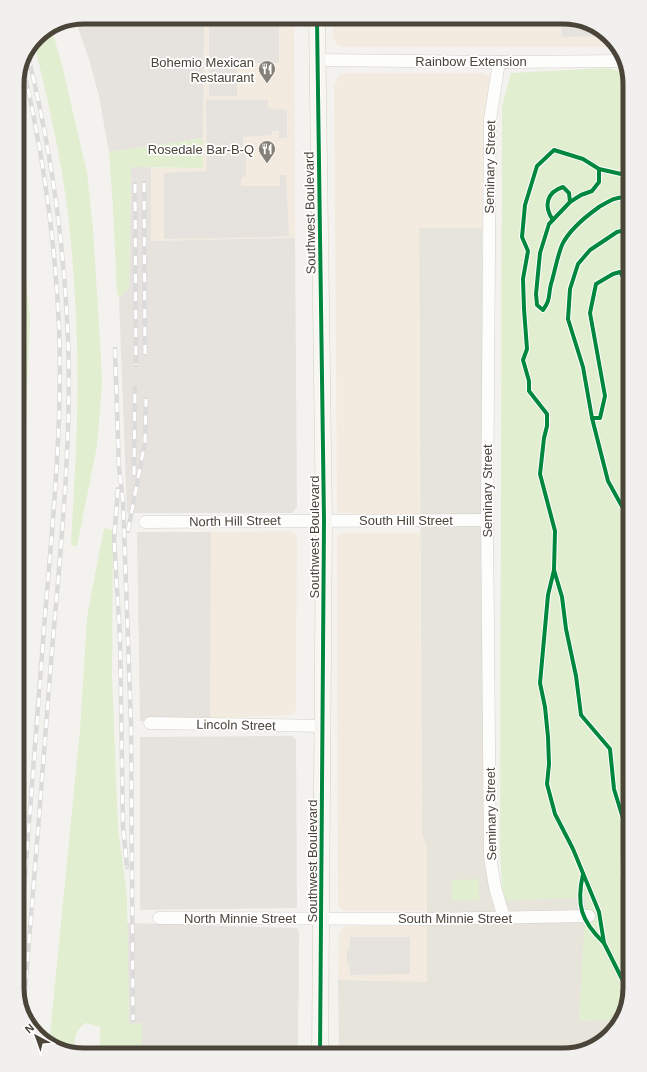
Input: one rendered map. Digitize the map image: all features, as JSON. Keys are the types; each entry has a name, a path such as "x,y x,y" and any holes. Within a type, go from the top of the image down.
{"main road":[{"name":"Southwest Boulevard","path":"317,24 324,520 320,1048"}],"street":[{"name":"Rainbow Extension","path":"317,60 499,62 618,60"},
{"name":"Seminary Street","path":"499,62 490,120 487,520 490,856 495,887 504,918"},
{"name":"South Hill Street","path":"324,520 487,520"},
{"name":"North Hill Street","path":"145,522 324,520"},
{"name":"Lincoln Street","path":"150,723 323,726"},
{"name":"South Minnie Street","path":"321,918 504,918 589,916"},
{"name":"North Minnie Street","path":"159,918 321,918"}],"shaded area":[{"path":"204,24 294,24 295,238 151,241 151,168 203,168"},
{"path":"204,24 203,138 109,152 99,96 89,59 77,25"},
{"path":"279,24 279,63 237,63 237,96 209,96 209,25"},
{"path":"333,24 567,24 590,30 603,39 610,47 343,47 338,45 333,39"},
{"path":"561,24 582,27 599,36 562,37"},
{"path":"346,73 484,73 489,76 491,80 487,120 482,228 419,228 420,515 340,513 337,509 334,86 339,75"},
{"path":"206,100 268,100 268,107 270,109 287,110 287,138 279,138 279,131 272,131 272,135 243,137 243,154 246,154 246,175 241,179 241,186 280,186 280,175 286,175 289,236 164,239 164,173 207,171"},
{"path":"131,166 151,167 151,241 295,238 297,506 292,513 127,513 119,298 129,288"},
{"path":"419,228 482,228 484,860 491,899 587,898 579,1021 614,1019 611,1025 600,1036 582,1045 563,1048 339,1048 338,980 427,981 427,848 422,835"},
{"path":"288,531 295,534 297,538 296,709 294,713 289,715 210,719 211,532"},
{"path":"137,532 211,532 210,719 140,721"},
{"path":"341,533 420,533 422,835 427,848 427,911 345,911 338,905 337,538"},
{"path":"292,736 296,739 297,907 140,910 140,737"},
{"path":"127,923 297,928 299,932 298,1048 142,1048 142,1023 129,1024"},
{"path":"347,926 427,926 427,982 338,980 339,933 341,929"},
{"path":"350,937 410,937 410,974 350,975 350,965 347,963 347,949 350,948"}],"green space":[{"path":"53,33 62,65 87,173 93,229 101,359 102,384 97,446 77,546 71,546 78,398 76,308 71,242 65,192 51,117 35,48"},
{"path":"607,68 621,72 623,84 623,988 621,1004 614,1019 579,1021 586,898 503,900 500,852 502,106 511,73"},
{"path":"203,138 203,168 131,167 129,288 119,298 117,292 109,152"},
{"path":"24,263 30,318 24,475"},
{"path":"104,528 113,530 112,677 118,828 127,895 129,1024 142,1023 142,1048 100,1048 100,1027 86,1023 77,1032 74,1047 56,1041 56,1016 52,1016 80,730 87,617"},
{"path":"479,879 479,900 452,900 452,880"}],"railway":[{"path":"25,996 67,460 69,379 66,302 60,231 50,161 29,60"},
{"path":"24,886 56,477 60,363 57,293 51,228 42,163 25,75"},
{"path":"144,183 145,354"},
{"path":"135,184 136,365"},
{"path":"115,349 119,468 123,501 131,724 133,1020"},
{"path":"134,475 135,388"},
{"path":"128,531 145,442 146,399"},
{"path":"118,489 114,540 120,637 123,827 127,867"}],"cycle path":[{"path":"317,24 324,520 320,1048"},
{"path":"623,174 599,169 583,159 554,150 537,166 525,205 522,237 528,251 523,279 527,349 523,360 529,381 529,391 547,414 547,426 544,438 540,474 555,531 554,570 562,597 566,629 576,676 581,715 610,749 614,789 623,818"},
{"path":"599,169 599,182 592,191 581,195 570,202 549,224 540,253 536,294 537,305 543,310 548,300 560,250 565,239 583,219 594,211 610,201 623,197"},
{"path":"553,220 548,210 548,200 553,192 563,187 569,193 570,202"},
{"path":"623,231 617,232 590,250 578,264 570,289 568,319 583,367 592,418 600,418 605,396 590,313 596,284 613,274 620,272 623,277"},
{"path":"592,418 608,481 623,508"},
{"path":"554,570 548,595 540,683 545,707 548,737 549,764 547,784 555,814 573,849 599,912 604,943 623,981"},
{"path":"583,874 580,895 582,912 585,920 604,943"}],"place":[{"name":"Bohemio Mexican Restaurant","path":"267,84"},
{"name":"Rosedale Bar-B-Q","path":"267,164"}]}
